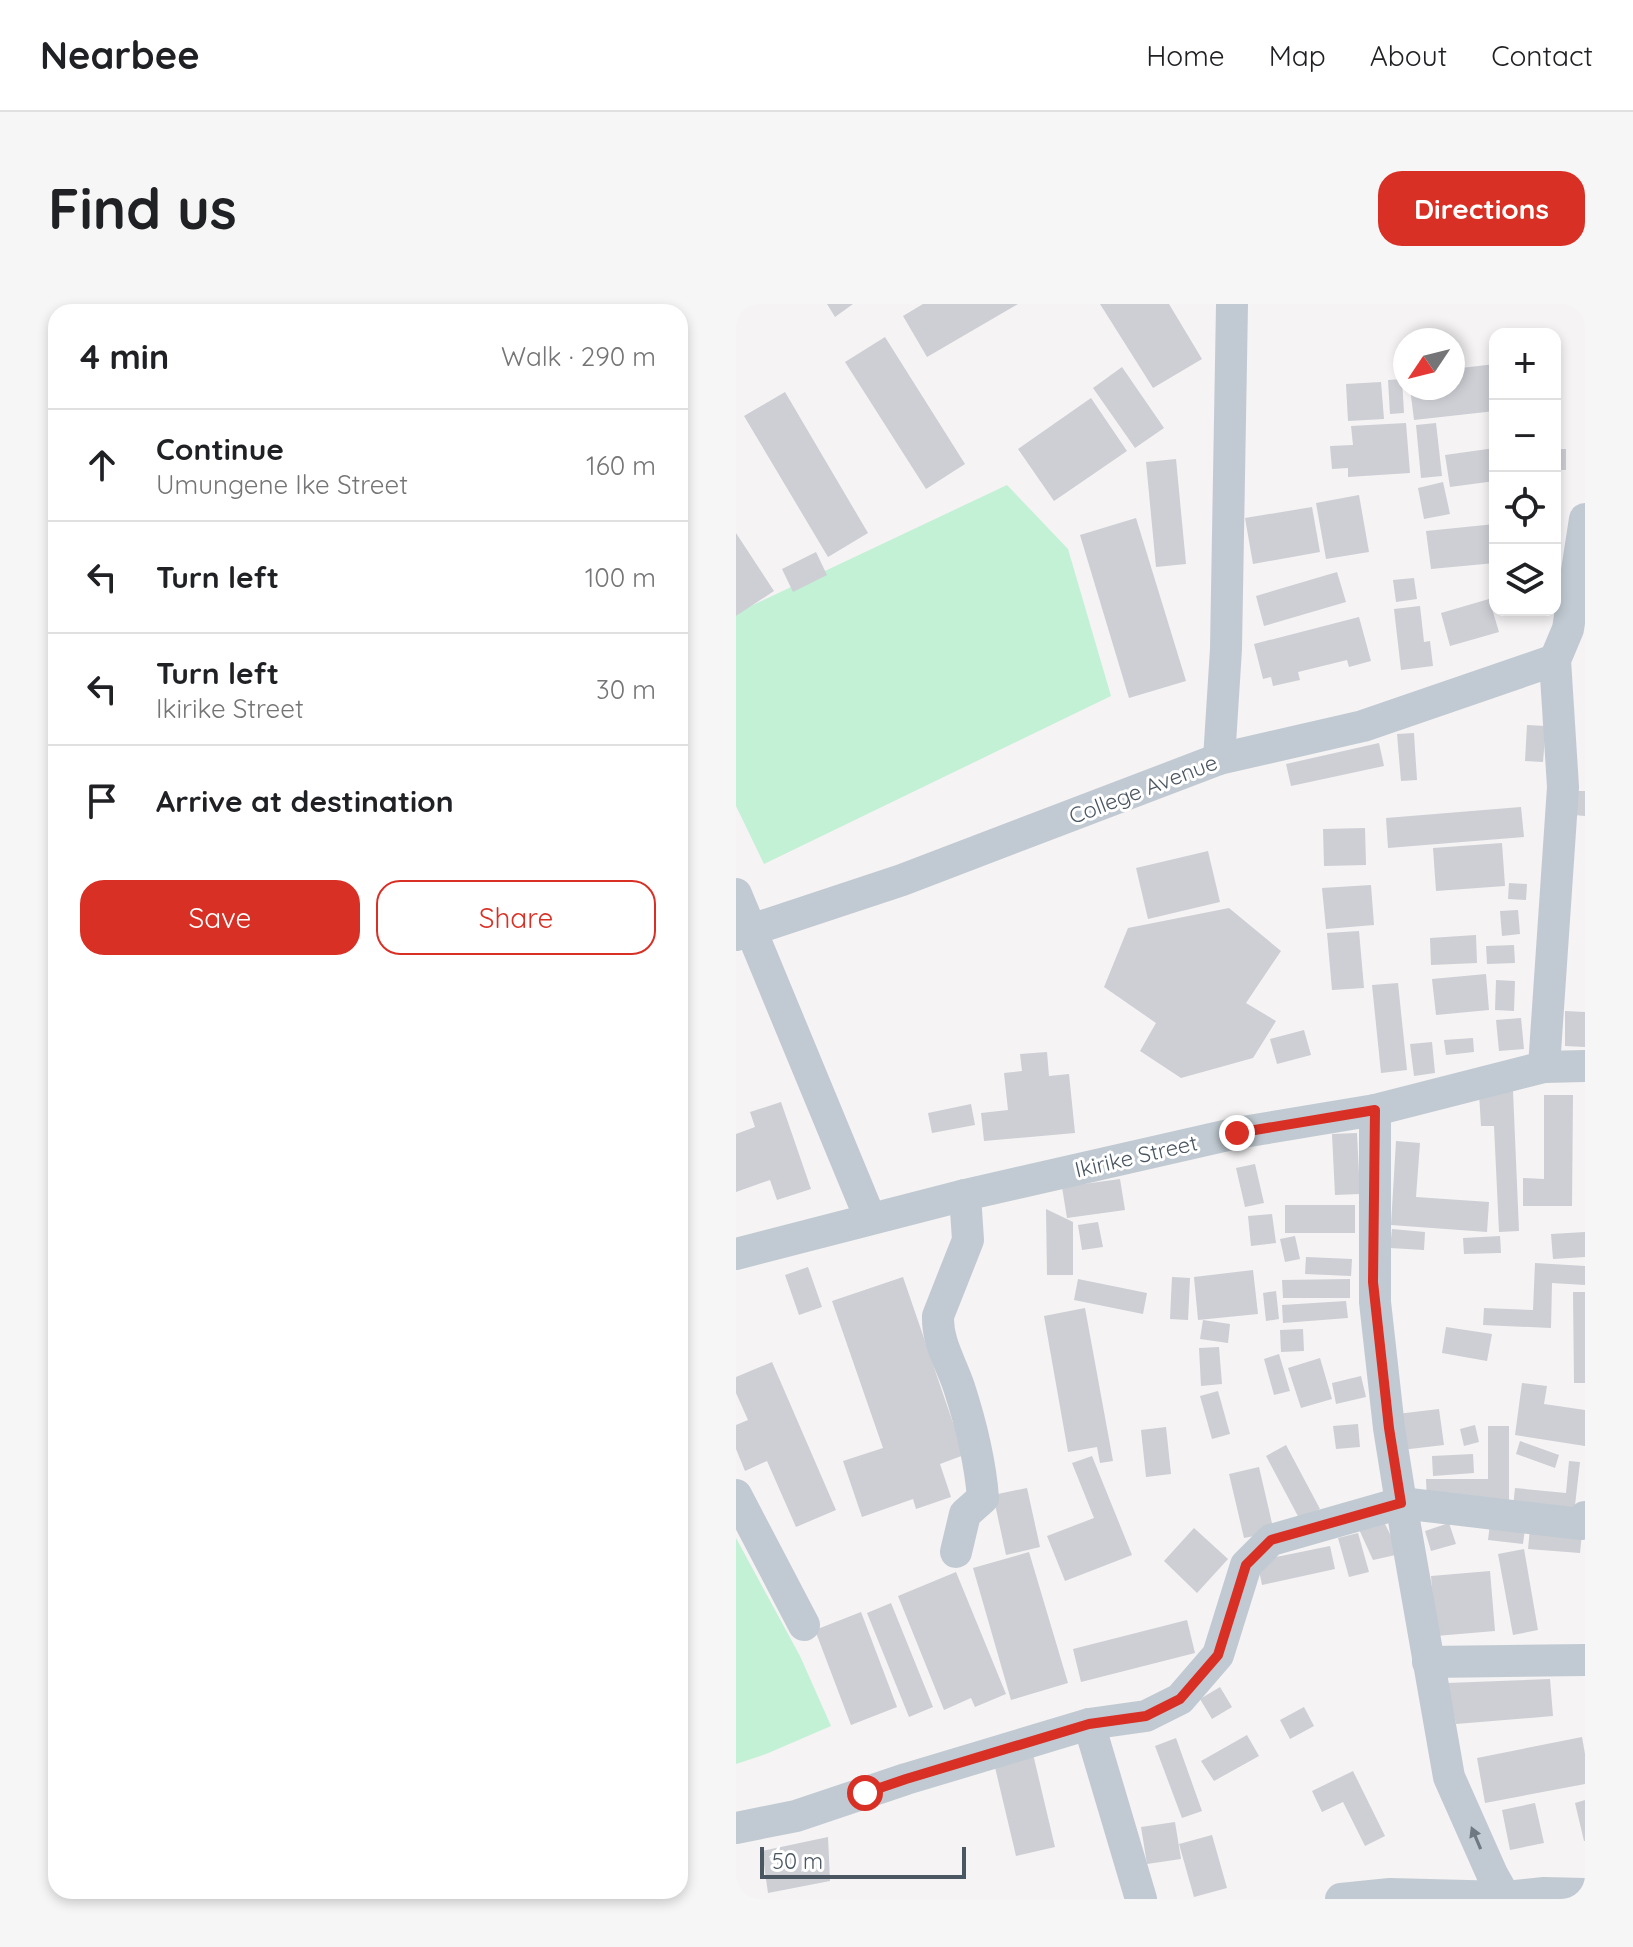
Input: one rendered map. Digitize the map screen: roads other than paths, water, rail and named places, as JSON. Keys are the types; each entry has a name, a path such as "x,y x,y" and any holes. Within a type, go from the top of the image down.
{"street":[{"path":"1219,759 1226,649 1232,304"},
{"path":"1544,1067 1563,787 1555,660 1576,629 1585,519"},
{"name":"College Avenue","path":"743,933 902,880 1219,759 1363,726 1555,660"},
{"path":"736,894 743,933 870,1218"},
{"name":"Ikirike Street","path":"736,1254 965,1195 1237,1133 1375,1110 1544,1067 1585,1066"},
{"path":"1375,1110 1374,1292 1401,1503 1449,1777 1492,1874 1506,1898"},
{"path":"956,1552 965,1514 983,1498 980,1457 960,1388 937,1327 938,1316 968,1240 965,1195"},
{"path":"736,1495 804,1625"},
{"path":"736,1828 796,1816 1089,1724 1146,1716 1180,1699 1218,1655 1246,1565 1271,1540 1401,1503 1581,1524 1585,1517"},
{"path":"1428,1662 1585,1660"},
{"path":"1089,1724 1141,1899"},
{"path":"1341,1899 1406,1893 1506,1898 1544,1893 1585,1894"}]}
